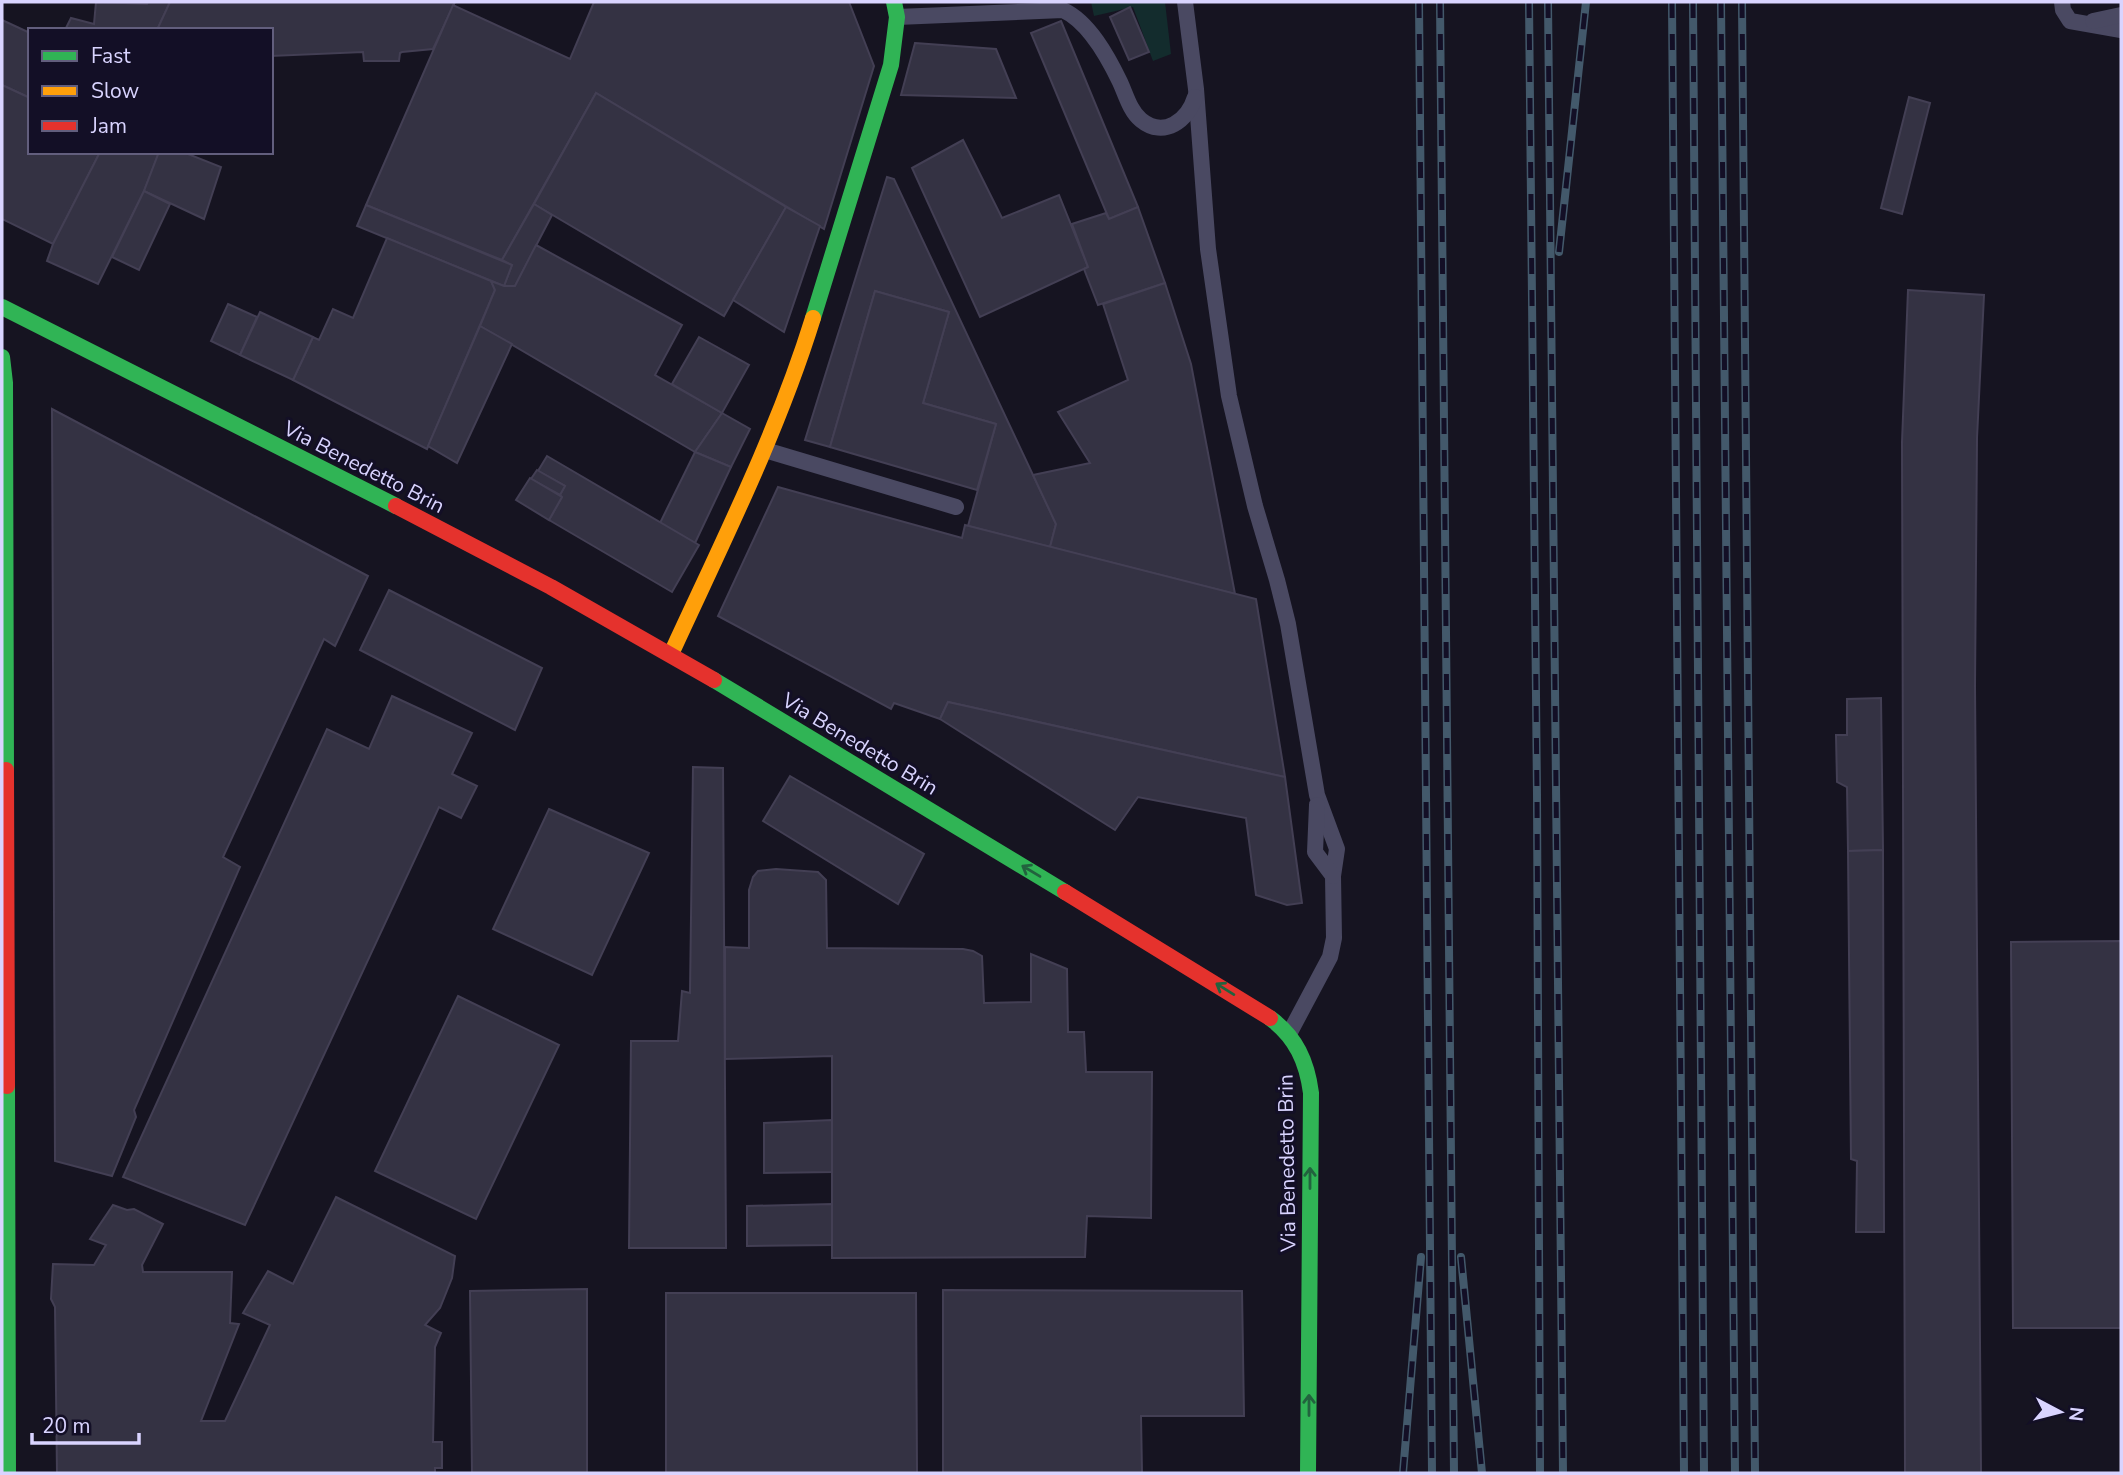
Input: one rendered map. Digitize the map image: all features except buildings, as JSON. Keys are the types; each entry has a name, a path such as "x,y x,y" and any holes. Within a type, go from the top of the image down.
{"street":[{"path":"671,654 765,450 794,378 891,65 896,9"},
{"name":"Via Benedetto Brin","path":"2,307 515,568 671,654 1165,952 1273,1020 1289,1034 1301,1050 1309,1069 1311,1093 1308,1473"},
{"path":"2,357 5,383 8,1473"}],"lane":[{"path":"1185,2 1196,89 1208,249 1229,396 1252,495 1288,624 1317,795 1337,849 1333,876 1334,928 1330,957 1289,1034"},
{"path":"2062,2 2063,10 2070,21 2121,30"},
{"path":"896,9 1063,10 1080,22 1102,49 1130,107 1140,120 1153,127 1165,128 1178,124 1194,100 1196,89"},
{"path":"2087,23 2121,15"},
{"path":"765,450 956,507"}],"green space":[{"path":"1091,2 1165,2 1171,54 1153,61 1133,7 1094,16"}],"railway":[{"path":"1419,2 1432,1473"},
{"path":"1440,2 1454,1473"},
{"path":"1529,2 1540,1473"},
{"path":"1548,2 1563,1473"},
{"path":"1559,252 1586,2"},
{"path":"1672,2 1684,1473"},
{"path":"1693,2 1704,1473"},
{"path":"1721,2 1735,1473"},
{"path":"1742,2 1755,1473"},
{"path":"1403,1473 1421,1257"},
{"path":"1461,1257 1482,1473"}],"traffic: fast":[{"path":"813,318 891,65 897,17 894,2"},
{"path":"2,307 396,506"},
{"path":"2,357 5,383 6,770"},
{"path":"714,680 1065,892"},
{"path":"1270,1018 1287,1033 1299,1051 1307,1071 1311,1093 1308,1473"},
{"path":"7,1086 8,1473"}],"traffic: slow":[{"path":"671,654 766,446 813,318"}],"traffic: jam":[{"path":"396,506 551,587 714,680"},
{"path":"6,770 7,1086"},
{"path":"1065,892 1270,1018"}]}
